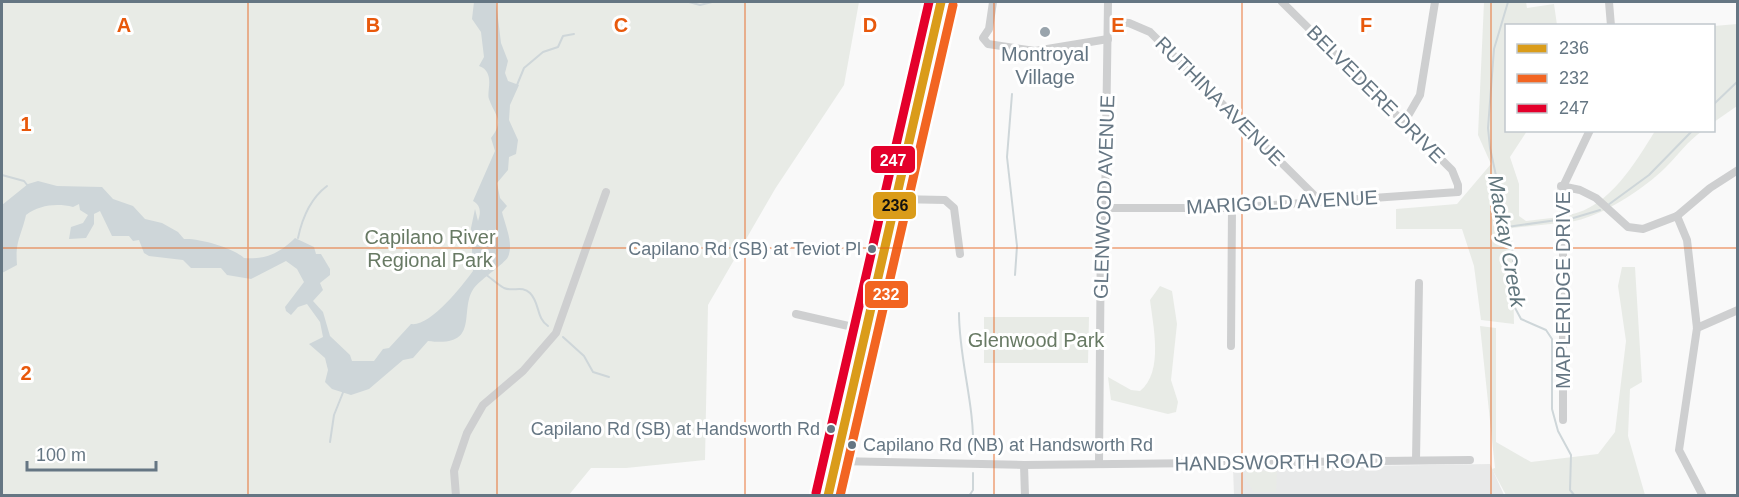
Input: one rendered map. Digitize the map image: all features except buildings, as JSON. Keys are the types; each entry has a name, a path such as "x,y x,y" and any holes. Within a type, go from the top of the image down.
{"main road":[{"path":"828,495 941,2"}],"street":[{"path":"993,2 988,29 983,38 988,44 1035,51 1108,39"},
{"name":"GLENWOOD AVENUE","path":"1099,464 1101,225 1105,208 1108,2"},
{"name":"BELVEDERE DRIVE","path":"1282,2 1452,170 1458,185 1458,192"},
{"path":"1405,122 1420,95 1435,2"},
{"path":"1609,2 1611,24"},
{"name":"RUTHINA AVENUE","path":"1108,21 1129,23 1150,32 1321,202"},
{"name":"MAPLERIDGE DRIVE","path":"1563,420 1561,186 1589,132"},
{"path":"1561,186 1596,198 1616,219 1635,229 1654,226 1677,216 1710,188 1737,170"},
{"path":"456,495 454,471 467,433 483,405 523,371 556,333 606,192"},
{"name":"MARIGOLD AVENUE","path":"1105,208 1232,208 1458,192"},
{"path":"896,199 945,201 954,207 960,254"},
{"path":"1231,346 1232,208"},
{"path":"1677,216 1687,240 1697,328 1679,450 1703,495"},
{"path":"1416,460 1419,283"},
{"path":"1697,328 1737,310"},
{"path":"796,314 866,330"},
{"name":"HANDSWORTH ROAD","path":"836,461 1024,465 1470,460"},
{"path":"1024,465 1025,495"}],"shaded area":[{"path":"474,2 496,2 501,43 508,61 505,73 508,81 519,85 510,105 509,120 518,140 516,154 509,157 508,170 497,183 500,198 507,206 502,212 510,240 510,252 506,260 474,288 465,325 462,333 456,339 445,342 428,341 413,358 403,360 369,389 351,395 332,389 325,382 328,370 325,358 309,344 323,337 320,322 307,304 298,307 291,315 286,311 285,307 304,282 297,269 286,261 251,279 227,275 221,268 191,268 183,260 149,256 144,253 139,240 133,241 129,236 112,236 100,211 94,214 94,224 86,238 69,239 71,227 83,223 88,215 80,210 79,204 73,207 48,206 26,215 18,244 17,265 2,273 2,205 28,184 38,181 57,186 102,187 113,199 133,206 145,219 162,223 178,232 184,239 216,244 244,258 259,258 272,254 284,248 295,238 314,247 316,254 321,254 330,269 330,275 320,283 323,290 313,301 323,312 330,336 350,355 352,361 374,361 383,349 389,348 411,324 419,323 436,313 473,271 471,228 475,209 478,221 480,212 478,205 473,201 495,151 491,138 498,122 488,96 489,77 479,66 484,57 481,32 472,19"},
{"path":"1490,464 1504,495 1234,495 1233,468"}],"green space":[{"name":"Capilano River Regional Park","path":"2,2 859,2 844,85 775,189 708,305 705,460 626,468 591,468 568,496 2,495"},
{"path":"1484,2 1526,2 1527,8 1554,4 1557,24 1505,24 1505,132 1526,132 1510,157 1519,184 1519,216 1526,221 1560,217 1560,223 1512,228 1514,324 1481,320 1474,266 1462,229 1396,229 1396,209 1457,204 1491,164 1478,135"},
{"path":"1737,24 1737,106 1715,121 1715,26"},
{"path":"1654,132 1701,132 1657,176 1634,193 1608,209 1569,222 1569,215 1597,203 1609,193 1630,170"},
{"path":"1622,267 1635,267 1642,382 1630,389 1628,436 1645,495 1506,495 1492,469 1495,468 1480,326 1496,328 1496,442 1531,462 1598,454 1615,432 1626,341 1618,286"},
{"path":"1160,286 1172,291 1177,324 1171,380 1178,402 1176,412 1168,414 1111,400 1108,377 1131,390 1140,391 1147,383 1155,361 1150,300"},
{"name":"Glenwood Park","path":"984,317 1089,317 1088,363 984,363"},
{"path":"1246,471 1277,471 1276,492 1254,492 1246,480"}],"waterway":[{"path":"678,2 683,2"},
{"path":"689,2 700,5 712,2"},
{"path":"715,2 729,2"},
{"name":"Mackay Creek","path":"1508,2 1494,49 1488,128 1490,148 1513,254 1514,306 1521,319 1546,330 1552,339 1552,409 1558,431 1571,455 1570,490 1575,496"},
{"path":"517,85 524,68 543,52 558,47 563,36 574,34"},
{"path":"1715,103 1738,81"},
{"path":"1012,94 1007,157 1017,246 1015,275"},
{"path":"1608,205 1649,175 1691,132"},
{"path":"2,175 24,181 28,186"},
{"path":"298,238 308,209 327,186"},
{"path":"1570,219 1600,210"},
{"path":"1507,227 1557,220"},
{"path":"485,274 504,288 524,289 530,293 544,323 548,326"},
{"path":"959,313 961,348 972,417 973,452"},
{"path":"563,337 584,356 593,372 609,377"},
{"path":"330,442 334,415 344,390"},
{"path":"969,496 973,490 973,473"}],"transit line":[{"name":"247","path":"816,493 929,2"},
{"name":"236","path":"828,496 941,2"},
{"name":"232","path":"840,496 953,5"}],"place":[{"name":"Montroyal Village","path":"1045,32"},
{"name":"Capilano Rd (SB) at Teviot Pl","path":"872,249"},
{"name":"Capilano Rd (SB) at Handsworth Rd","path":"831,429"},
{"name":"Capilano Rd (NB) at Handsworth Rd","path":"852,445"}]}
